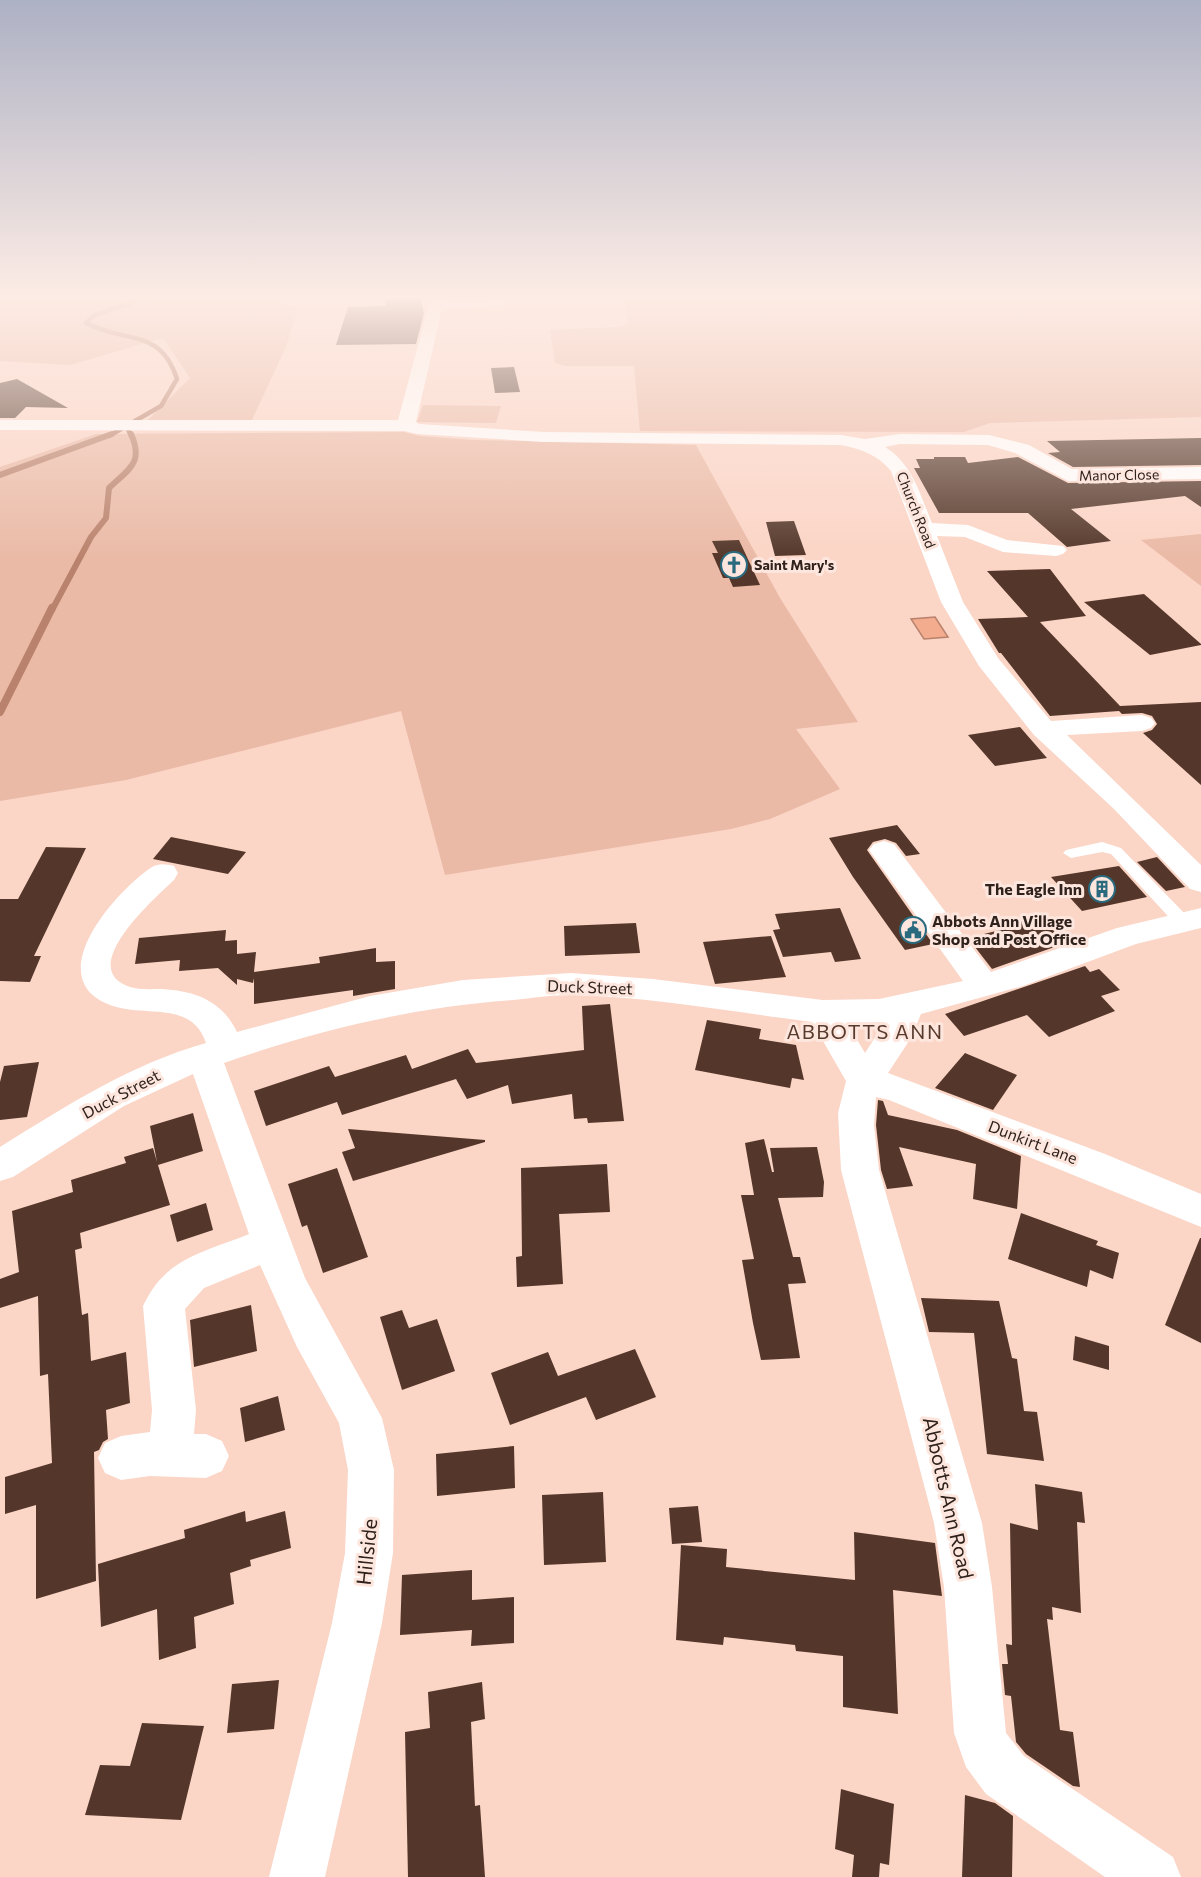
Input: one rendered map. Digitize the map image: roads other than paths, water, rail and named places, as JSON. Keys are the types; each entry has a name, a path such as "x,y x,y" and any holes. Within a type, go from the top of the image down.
{"street":[{"path":"406,425 416,385"},
{"name":"Church Road","path":"0,425 385,428 406,425 417,429 493,436 823,438 865,445 888,455 900,468 959,617 988,661 1043,729 1124,803 1201,882"},
{"name":"Manor Close","path":"865,445 911,438 989,440 1022,449 1068,475 1201,473"},
{"path":"925,529 970,527 1003,546 1056,550"},
{"path":"1043,729 1142,723"},
{"path":"884,850 984,986"},
{"name":"Hillside","path":"163,873 104,937 96,952 98,979 105,988 131,1000 183,1004 205,1012 214,1020 215,1052 271,1243 308,1327 360,1418 371,1470 369,1553 357,1623 297,1877"},
{"name":"Duck Street","path":"0,1166 111,1096 165,1070 215,1052 370,1008 463,992 538,985 644,989 823,1012 871,1012 906,1008 984,986 1128,935 1192,920"},
{"name":"Abbotts Ann Road","path":"906,1008 883,1055 863,1080 857,1118 860,1170 958,1523 968,1587 978,1718 985,1748 1005,1775 1019,1786 1153,1877"},
{"path":"823,1012 863,1080"},
{"name":"Dunkirt Lane","path":"863,1080 897,1089 1082,1161 1201,1211"},
{"path":"121,1458 188,1456 174,1410 164,1306 176,1288 190,1276 271,1243"}],"lane":[{"path":"1071,853 1102,847 1116,851 1192,920"}],"waterway":[{"path":"109,436 161,406 174,385"},
{"path":"127,427 131,436"},
{"path":"0,475 112,434"},
{"path":"52,610 91,537 106,518 109,488 128,470 135,459 135,444 131,434"},
{"path":"0,712 52,608"}],"place":[{"name":"Saint Mary's","path":"734,565"},
{"name":"The Eagle Inn","path":"1102,889"},
{"name":"Abbots Ann Village Shop and Post Office","path":"913,930"}],"district":[{"name":"ABBOTTS ANN","path":"865,1032"}]}
